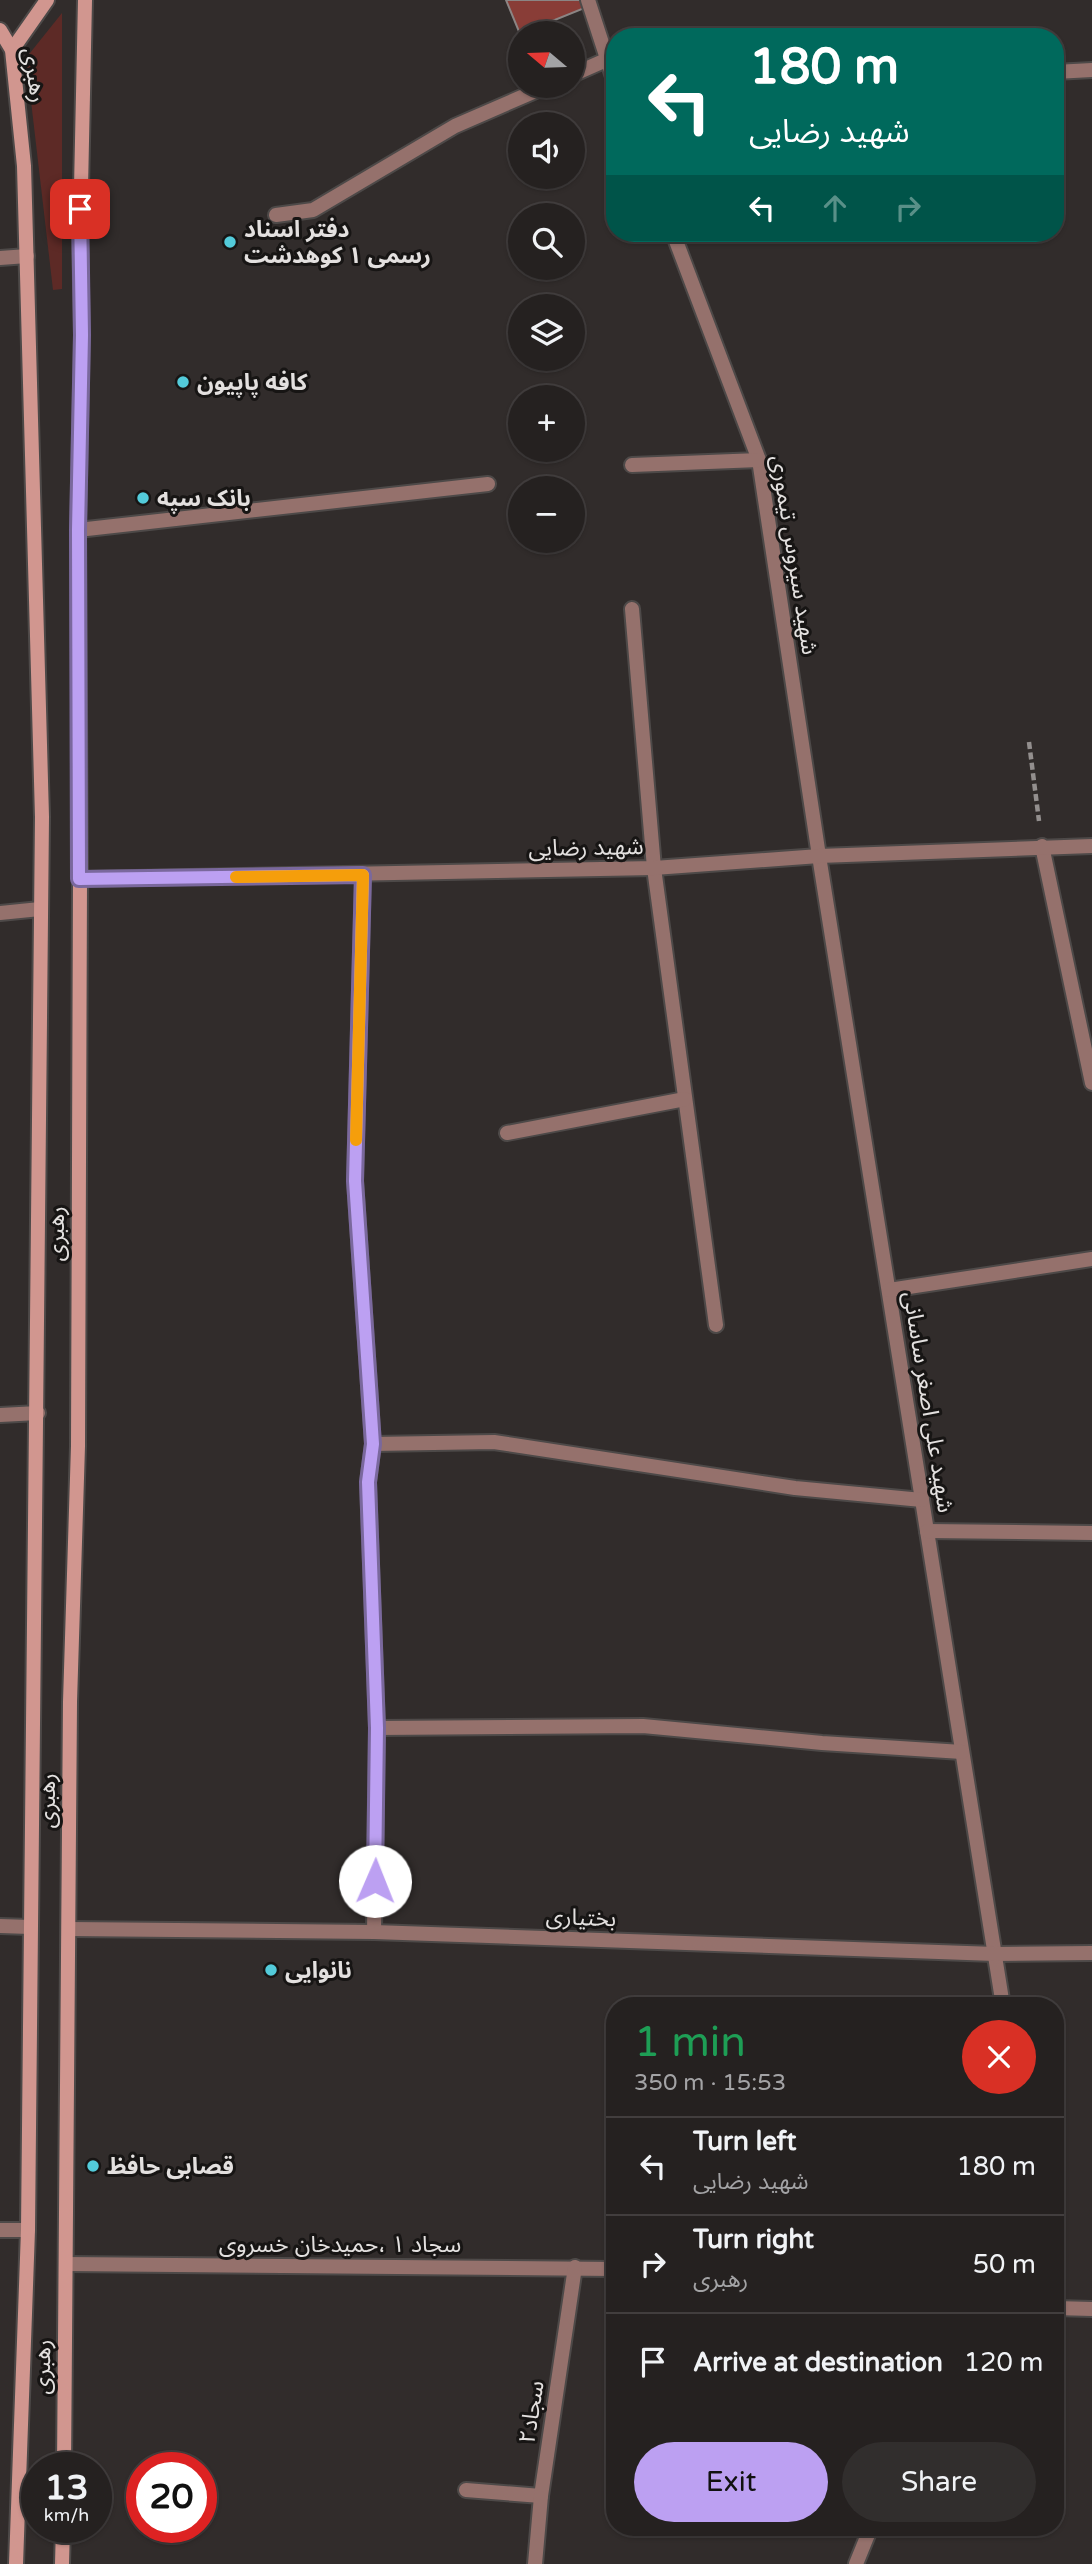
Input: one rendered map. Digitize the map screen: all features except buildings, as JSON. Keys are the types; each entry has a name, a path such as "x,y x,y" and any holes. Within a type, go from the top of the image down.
{"main road":[{"path":"12,50 47,0"},
{"name":"رهبری","path":"64,2452 70,1702 78,1446 78,530 85,0"},
{"name":"رهبری","path":"0,30 12,50 24,166 42,817 28,2230 16,2564"},
{"path":"62,2564 63,2543"}],"street":[{"path":"585,69 606,60 588,0"},
{"path":"1064,72 1092,70"},
{"path":"276,215 313,210 456,125 519,98"},
{"name":"شهید سیروس تیموری","path":"676,242 759,460 818,856"},
{"path":"0,258 27,256"},
{"path":"632,465 759,460"},
{"path":"78,530 488,484"},
{"path":"632,609 654,868 716,1325"},
{"path":"1042,846 1092,1083"},
{"name":"شهید رضایی","path":"79,879 654,868 818,856 1092,846"},
{"name":"شهید علی اصغر ساسانی","path":"818,856 1002,1997"},
{"path":"363,875 355,1181 373,1444 368,1482 377,1728 374,1932"},
{"path":"0,913 40,909"},
{"path":"507,1133 685,1100"},
{"path":"888,1290 1092,1259"},
{"path":"0,1415 38,1413"},
{"path":"373,1444 494,1442 796,1488 922,1500"},
{"path":"927,1531 1092,1533"},
{"path":"377,1728 643,1726 822,1743 962,1752"},
{"path":"0,1926 30,1927"},
{"name":"بختیاری","path":"69,1929 374,1932 995,1954 1092,1953"},
{"path":"0,2230 28,2230"},
{"name":"سجاد ۱ ،حمیدخان خسروی","path":"66,2264 606,2269"},
{"name":"سجاد۲","path":"535,2564 541,2496 575,2267"},
{"path":"1064,2308 1092,2309"},
{"path":"467,2490 541,2496"},
{"path":"856,2564 867,2536"}],"path":[{"path":"1029,742 1042,846"}],"shaded area":[{"path":"62,13 62,289 53,290 26,58"}],"slow traffic":[{"path":"236,877 363,875 356,1140"}],"place":[{"name":"دفتر اسناد رسمی ۱ کوهدشت","path":"230,242"},
{"name":"کافه پاپیون","path":"183,382"},
{"name":"بانک سپه","path":"143,498"},
{"name":"نانوایی","path":"271,1970"},
{"name":"قصابی حافظ","path":"93,2166"}],"route":[{"path":"80,209 82,335 78,530 79,879 363,875 355,1181 373,1444 368,1482 377,1728 375,1881"}]}
